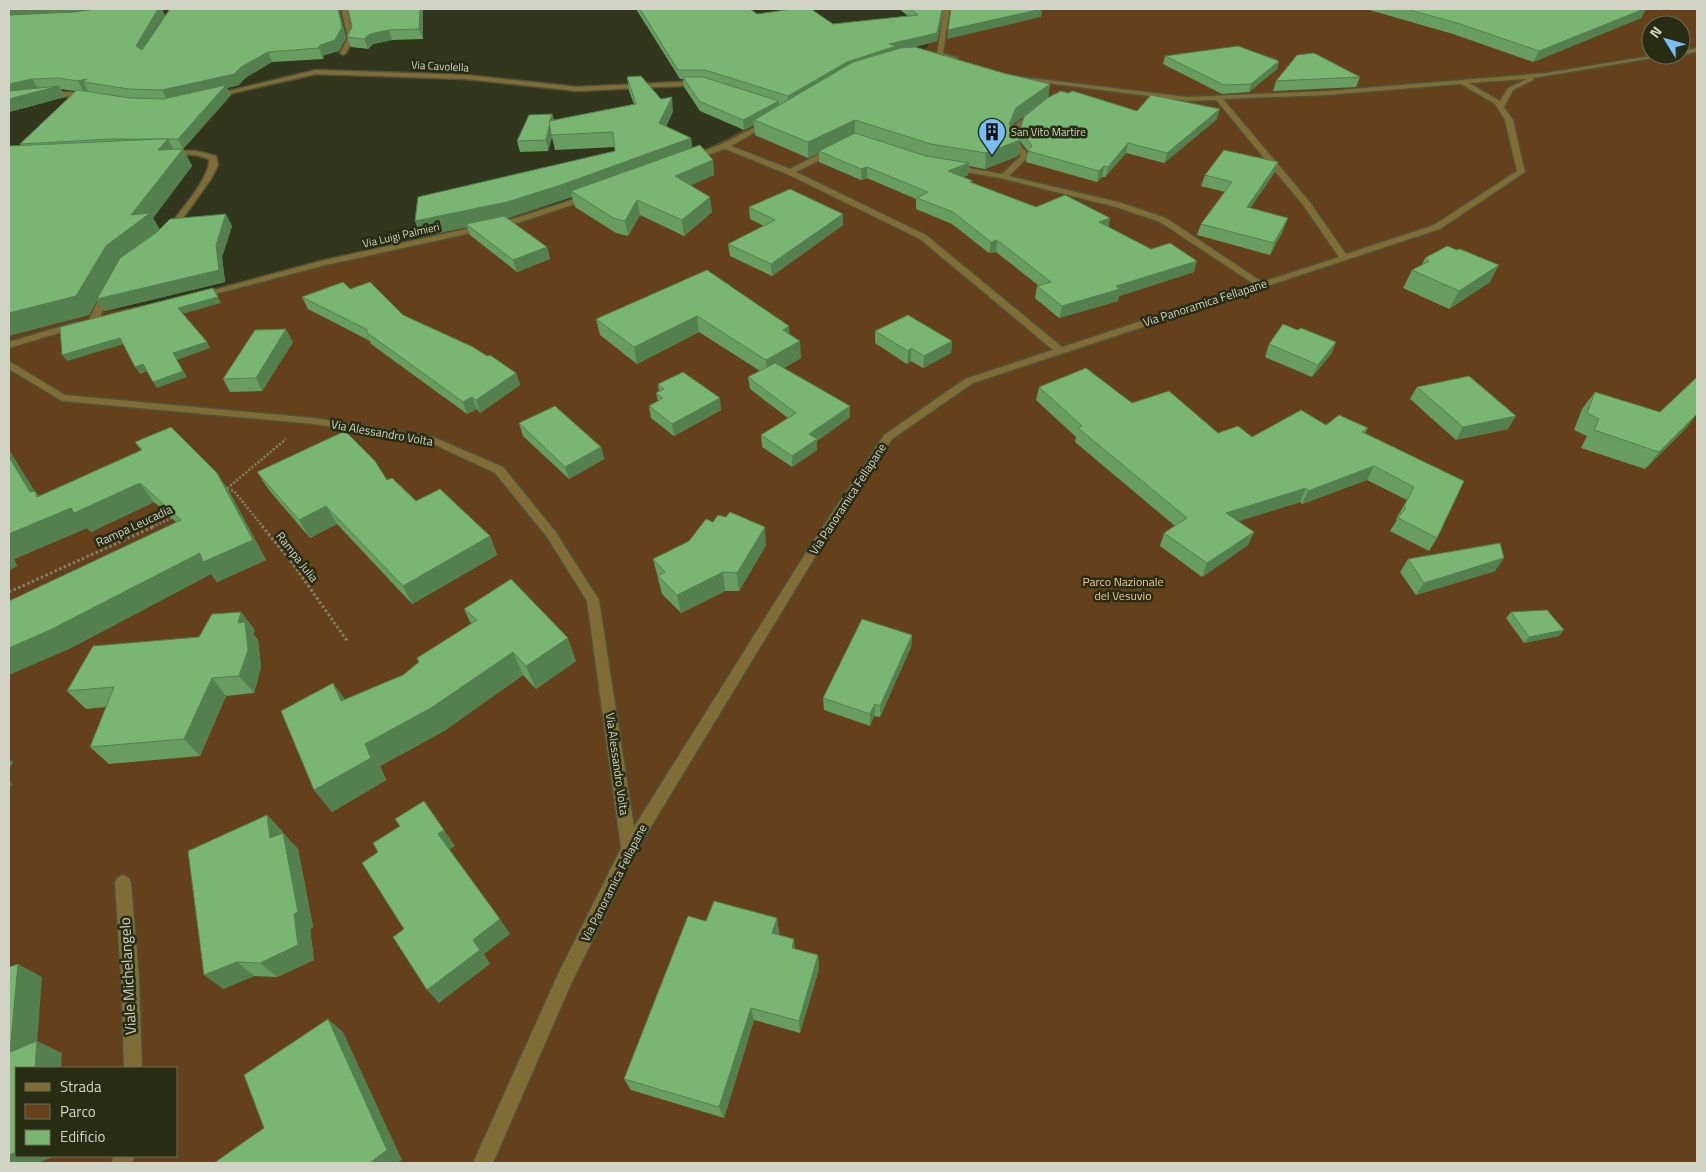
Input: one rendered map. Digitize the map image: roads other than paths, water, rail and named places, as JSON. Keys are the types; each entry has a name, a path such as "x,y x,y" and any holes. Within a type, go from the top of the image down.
{"street":[{"path":"343,53 351,38 344,9"},
{"path":"940,54 947,9"},
{"path":"932,55 940,54 967,63"},
{"path":"1011,77 1187,99 1327,93 1546,75 1641,59"},
{"name":"Via Cavolella","path":"208,97 316,72 466,77 577,89 608,89 670,83 713,85"},
{"path":"1500,107 1510,89 1546,75"},
{"name":"Via Panoramica Fellapane","path":"483,1163 565,978 629,848 812,554 888,437 969,381 1437,227 1521,172 1509,120 1498,103 1462,82"},
{"path":"1066,93 1081,86"},
{"path":"38,95 80,94 97,98"},
{"path":"1217,97 1306,203 1344,258"},
{"path":"1004,177 1025,156 1013,140 1018,125 1043,105"},
{"path":"676,164 725,146 774,120"},
{"path":"725,146 790,172 923,237 1060,350"},
{"path":"790,172 838,147"},
{"path":"161,152 196,153 213,158 214,165 207,179 184,208 177,222 166,234"},
{"path":"948,166 1004,177 1119,205 1163,220 1261,286"},
{"name":"Via Luigi Palmieri","path":"187,298 326,263 518,220 603,191"},
{"path":"94,319 113,282"},
{"path":"9,345 104,317"},
{"name":"Via Alessandro Volta","path":"9,365 62,398 299,420 434,440 499,470 551,534 593,600 629,848"},
{"name":"Viale Michelangelo","path":"123,883 130,977 133,1067"}],"place":[{"name":"San Vito Martire","path":"992,156"}],"park label":[{"name":"Parco Nazionale del Vesuvio","path":"1123,589"}]}
